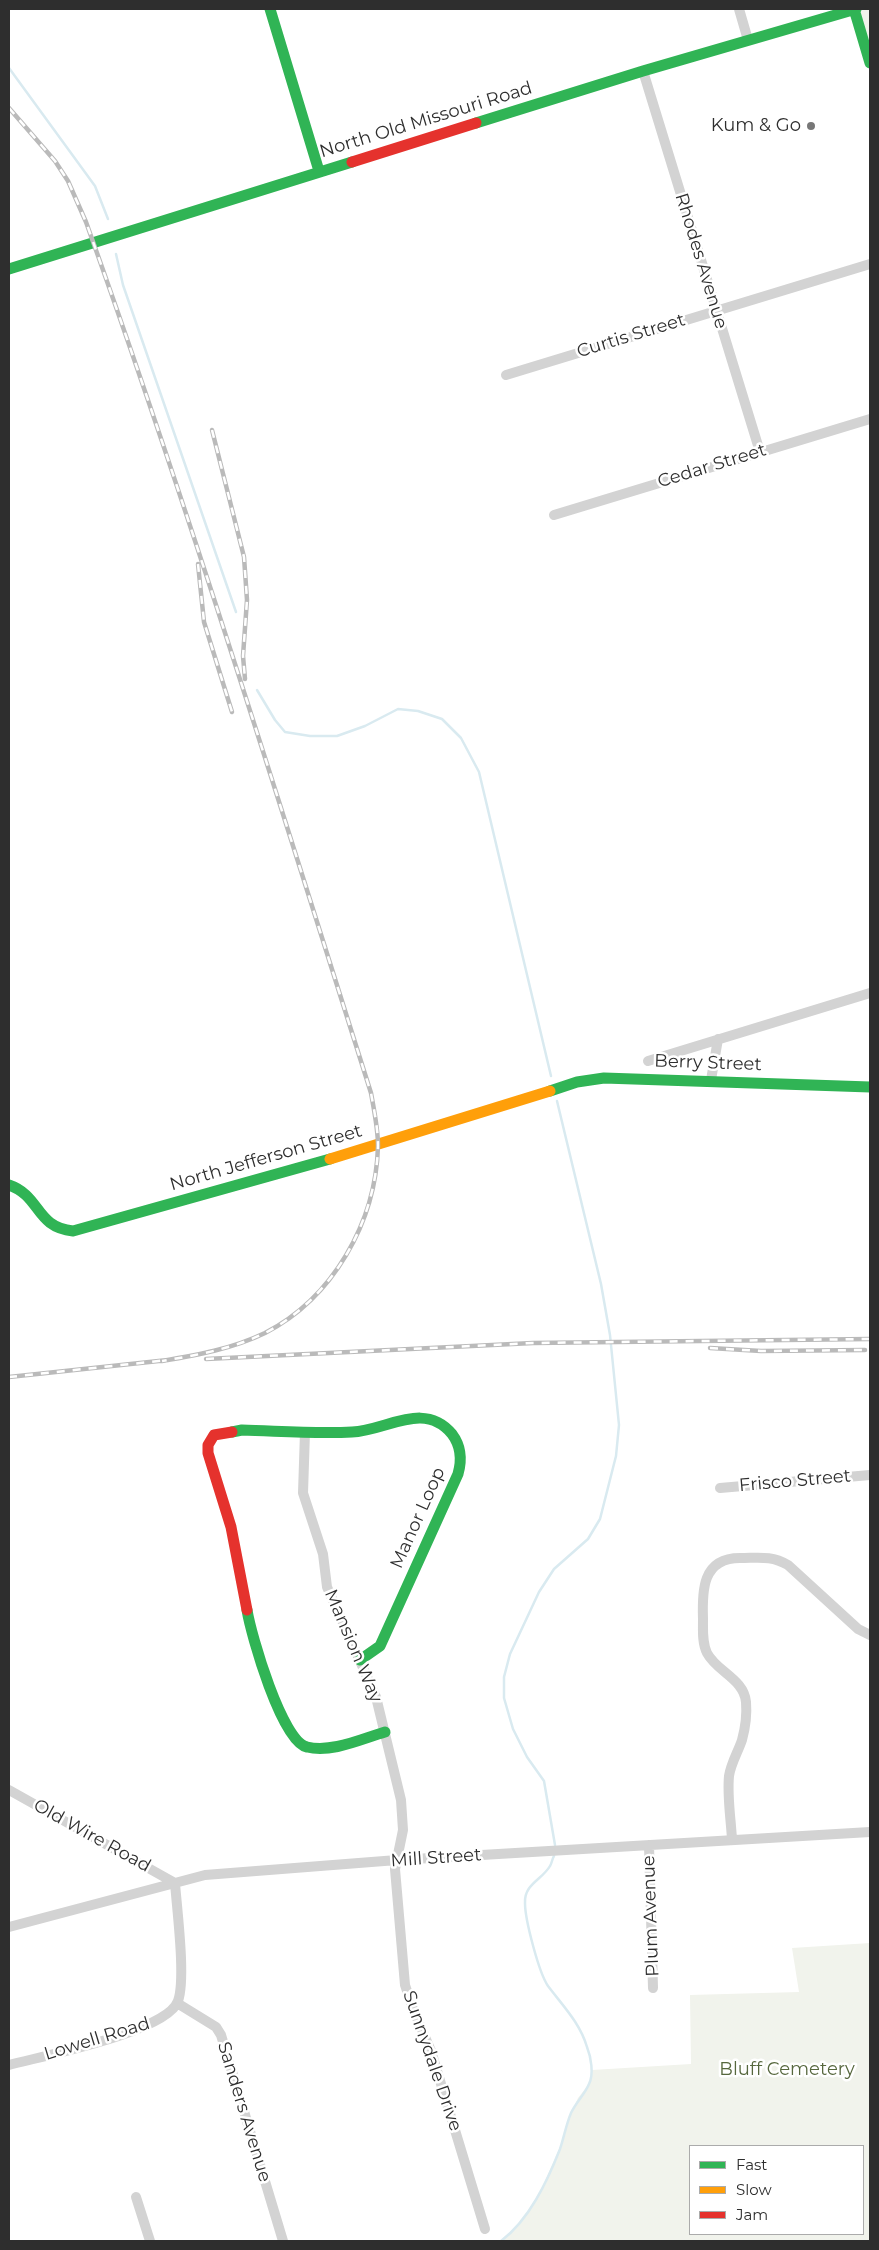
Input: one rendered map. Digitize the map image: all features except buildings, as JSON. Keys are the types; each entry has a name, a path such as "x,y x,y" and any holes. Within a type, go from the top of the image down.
{"street":[{"path":"270,9 319,171"},
{"path":"739,9 748,40"},
{"path":"855,9 870,63"},
{"name":"North Old Missouri Road","path":"9,269 643,71 855,9"},
{"name":"Rhodes Avenue","path":"643,71 760,452"},
{"name":"Curtis Street","path":"506,375 870,264"},
{"name":"Cedar Street","path":"554,515 870,419"},
{"path":"648,1061 870,993"},
{"path":"711,1080 718,1039"},
{"name":"Berry Street","path":"547,1091 577,1082 604,1078 711,1080 870,1087"},
{"name":"North Jefferson Street","path":"9,1185 29,1196 49,1224 55,1229 72,1231 378,1145 547,1091"},
{"name":"Manor Loop","path":"360,1660 372,1653 383,1641 458,1474 461,1454 455,1438 445,1426 425,1418 415,1417 371,1430 354,1432 242,1430 221,1432 211,1438 208,1453 231,1527 250,1627 265,1676 286,1724 298,1741 305,1747 326,1749 385,1732"},
{"name":"Mansion Way","path":"305,1432 302,1480 306,1507 323,1554 327,1587 376,1697 403,1814 397,1860"},
{"name":"Frisco Street","path":"720,1488 870,1475"},
{"path":"732,1840 729,1776 744,1729 746,1702 743,1691 737,1682 719,1667 706,1651 702,1590 704,1581 710,1572 716,1565 734,1558 775,1558 788,1565 858,1629 870,1635"},
{"name":"Old Wire Road","path":"9,1790 175,1883"},
{"name":"Mill Street","path":"9,1927 204,1875 397,1860 870,1832"},
{"name":"Plum Avenue","path":"649,1845 654,1988"},
{"name":"Sunnydale Drive","path":"397,1860 395,1869 405,1985 431,2051 486,2229"},
{"path":"175,1883 181,1986 177,2003"},
{"name":"Lowell Road","path":"9,2064 129,2033 167,2015 177,2003"},
{"name":"Sanders Avenue","path":"177,2003 216,2027 221,2035 283,2241"},
{"path":"136,2197 150,2241"}],"green space":[{"path":"856,9 870,9 870,63"},
{"name":"Bluff Cemetery","path":"870,1943 870,2241 501,2241 520,2224 542,2188 560,2147 571,2113 578,2098 589,2084 592,2070 691,2064 690,1995 799,1992 792,1948"}],"waterway":[{"path":"9,68 95,186 108,219"},
{"path":"116,254 123,285 236,612"},
{"path":"257,690 275,720 285,732 310,736 337,736 365,726 398,709 418,711 442,719 461,738 479,772 551,1076"},
{"path":"555,1845 544,1781 527,1757 513,1729 504,1698 504,1677 510,1654 539,1592 554,1569 588,1539 600,1519 616,1456 619,1425 610,1335 601,1284 557,1101"},
{"path":"501,2241 520,2222 536,2200 560,2149 571,2113 591,2080 591,2060 584,2038 576,2022 544,1979 527,1921 525,1903 527,1891 547,1871 554,1856"}],"railway":[{"path":"9,108 55,161 68,181 86,222 233,656 371,1093 377,1126 378,1146 375,1174 369,1202 359,1229 346,1255 311,1300 289,1318 253,1339 214,1351 162,1361"},
{"path":"212,430 244,557 247,600 243,656 245,679"},
{"path":"198,564 204,622 232,712"},
{"path":"206,1359 533,1343 870,1339"},
{"path":"710,1348 761,1351 865,1350"},
{"path":"9,1377 168,1360"}],"traffic: fast":[{"path":"270,9 319,171"},
{"path":"854,9 870,63"},
{"path":"476,123 643,71 856,9"},
{"path":"9,269 352,162"},
{"path":"550,1091 577,1082 604,1078 870,1087"},
{"path":"9,1185 27,1196 51,1224 73,1231 330,1159"},
{"path":"232,1432 242,1430 311,1433 352,1432 417,1418 429,1419 441,1424 455,1439 460,1453 458,1474 380,1646 360,1660"},
{"path":"247,1610 269,1686 278,1708 297,1741 307,1747 336,1747 385,1732"}],"traffic: slow":[{"path":"330,1159 550,1091"}],"traffic: jam":[{"path":"352,162 476,123"},
{"path":"232,1432 214,1435 208,1445 208,1453 231,1527 247,1610"}],"place":[{"name":"Kum & Go","path":"811,126"}]}
